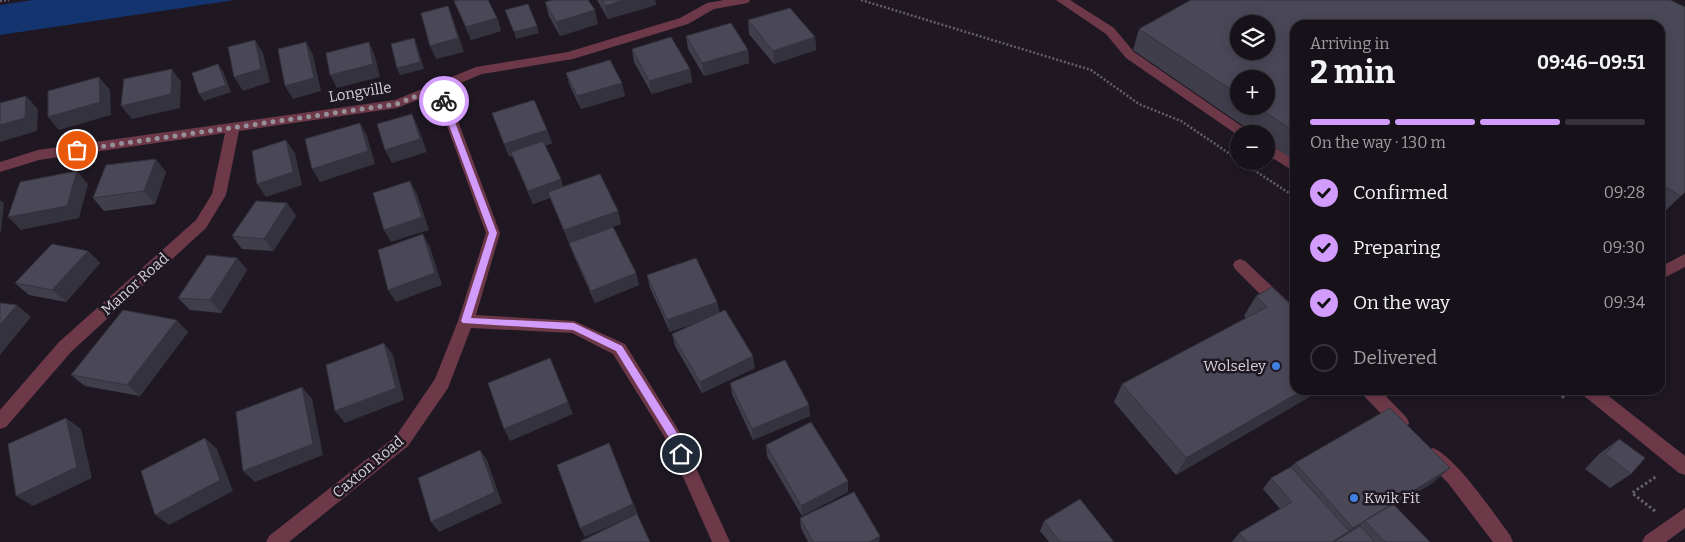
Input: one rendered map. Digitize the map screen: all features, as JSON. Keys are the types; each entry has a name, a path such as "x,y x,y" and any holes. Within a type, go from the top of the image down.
{"street":[{"name":"Longville","path":"0,167 38,156 233,126 397,104 480,70 569,56 684,20 712,6 744,0"},
{"path":"1062,0 1110,31 1130,55 1233,125"},
{"name":"Caxton Road","path":"275,542 402,441 442,383 466,321 493,233 439,87"},
{"name":"Manor Road","path":"0,422 65,347 201,224 219,195 233,126"},
{"path":"1275,154 1290,164"},
{"path":"1665,271 1685,260"},
{"path":"1240,266 1290,313"},
{"path":"466,321 574,327 619,348 674,436 721,542"},
{"path":"1374,395 1454,477 1503,542"},
{"path":"1595,395 1685,467"},
{"path":"1651,542 1679,521"}],"path":[{"path":"0,1 9,0"},
{"path":"862,0 1091,70 1139,104 1181,121 1230,154"},
{"path":"1254,170 1290,194"},
{"path":"1561,395 1570,402"},
{"path":"1663,472 1632,493 1679,521"}],"water":[{"path":"33,0 235,0 0,35 0,5"}],"building":[{"path":"488,0 497,18 466,27 454,1"},
{"path":"552,0 588,0 595,10 556,22 545,2"},
{"path":"602,0 624,0 605,6"},
{"path":"1191,0 1670,0 1685,7 1685,192 1681,196 1665,187 1665,20 1290,20 1290,129 1270,115 1275,115 1275,70 1230,70 1230,89 1139,29"},
{"path":"528,4 537,26 514,32 505,10"},
{"path":"448,6 458,38 430,46 421,13"},
{"path":"790,8 815,37 773,51 748,20"},
{"path":"731,23 748,50 702,63 686,36"},
{"path":"671,37 690,69 649,81 632,49"},
{"path":"414,38 420,62 397,68 391,44"},
{"path":"255,40 261,69 234,77 228,47"},
{"path":"306,42 314,78 285,86 278,49"},
{"path":"369,42 373,64 330,75 326,53"},
{"path":"610,60 622,83 577,96 566,73"},
{"path":"218,64 226,85 199,94 192,73"},
{"path":"172,69 171,94 121,106 124,79"},
{"path":"99,77 100,102 48,117 48,91"},
{"path":"26,96 25,118 0,125 0,103"},
{"path":"534,100 547,130 504,144 492,113"},
{"path":"412,114 420,139 385,150 377,124"},
{"path":"360,123 368,151 312,169 305,139"},
{"path":"286,140 293,172 257,184 252,151"},
{"path":"543,141 561,179 528,191 511,152"},
{"path":"156,159 144,191 93,198 106,165"},
{"path":"77,171 67,206 8,217 20,182"},
{"path":"600,174 618,211 564,230 548,192"},
{"path":"410,181 422,217 384,230 373,193"},
{"path":"256,201 287,203 264,239 232,236"},
{"path":"613,227 636,273 591,291 569,243"},
{"path":"423,234 435,273 388,290 378,250"},
{"path":"52,244 88,251 52,290 15,283"},
{"path":"207,255 237,258 210,300 178,298"},
{"path":"696,258 717,302 667,320 647,275"},
{"path":"1272,287 1290,304 1290,395 1294,395 1186,458 1122,384 1267,307 1256,296"},
{"path":"0,303 17,305 0,325"},
{"path":"123,310 177,320 127,385 71,375"},
{"path":"725,310 753,356 700,382 672,334"},
{"path":"384,343 396,388 335,411 326,365"},
{"path":"550,358 568,402 504,429 488,383"},
{"path":"785,360 809,405 752,429 730,383"},
{"path":"302,387 313,444 243,471 236,412"},
{"name":"Kwik Fit","path":"1390,408 1450,468 1353,528 1295,463"},
{"path":"66,418 77,467 16,496 8,444"},
{"path":"811,422 848,481 801,506 766,445"},
{"path":"205,438 220,480 155,515 141,471"},
{"path":"1619,439 1645,458 1631,474 1605,454"},
{"path":"609,443 633,504 580,528 557,465"},
{"path":"480,450 495,492 431,522 418,478"},
{"path":"1291,467 1349,531 1332,542 1247,542 1239,533 1292,502 1271,478"},
{"path":"854,492 880,536 869,542 813,542 800,518"},
{"path":"1080,499 1114,542 1060,542 1044,521"},
{"path":"1393,504 1430,542 1385,542 1365,521"},
{"path":"637,514 650,542 581,541"},
{"path":"1360,526 1375,542 1334,542"}],"way so far":[{"path":"77,150 233,126 397,104 439,87 444,101"}],"place":[{"name":"Wolseley","path":"1276,366"},
{"name":"Kwik Fit","path":"1354,498"}],"route":[{"path":"444,101 493,233 466,321 574,327 619,348 674,436 681,454"}]}
